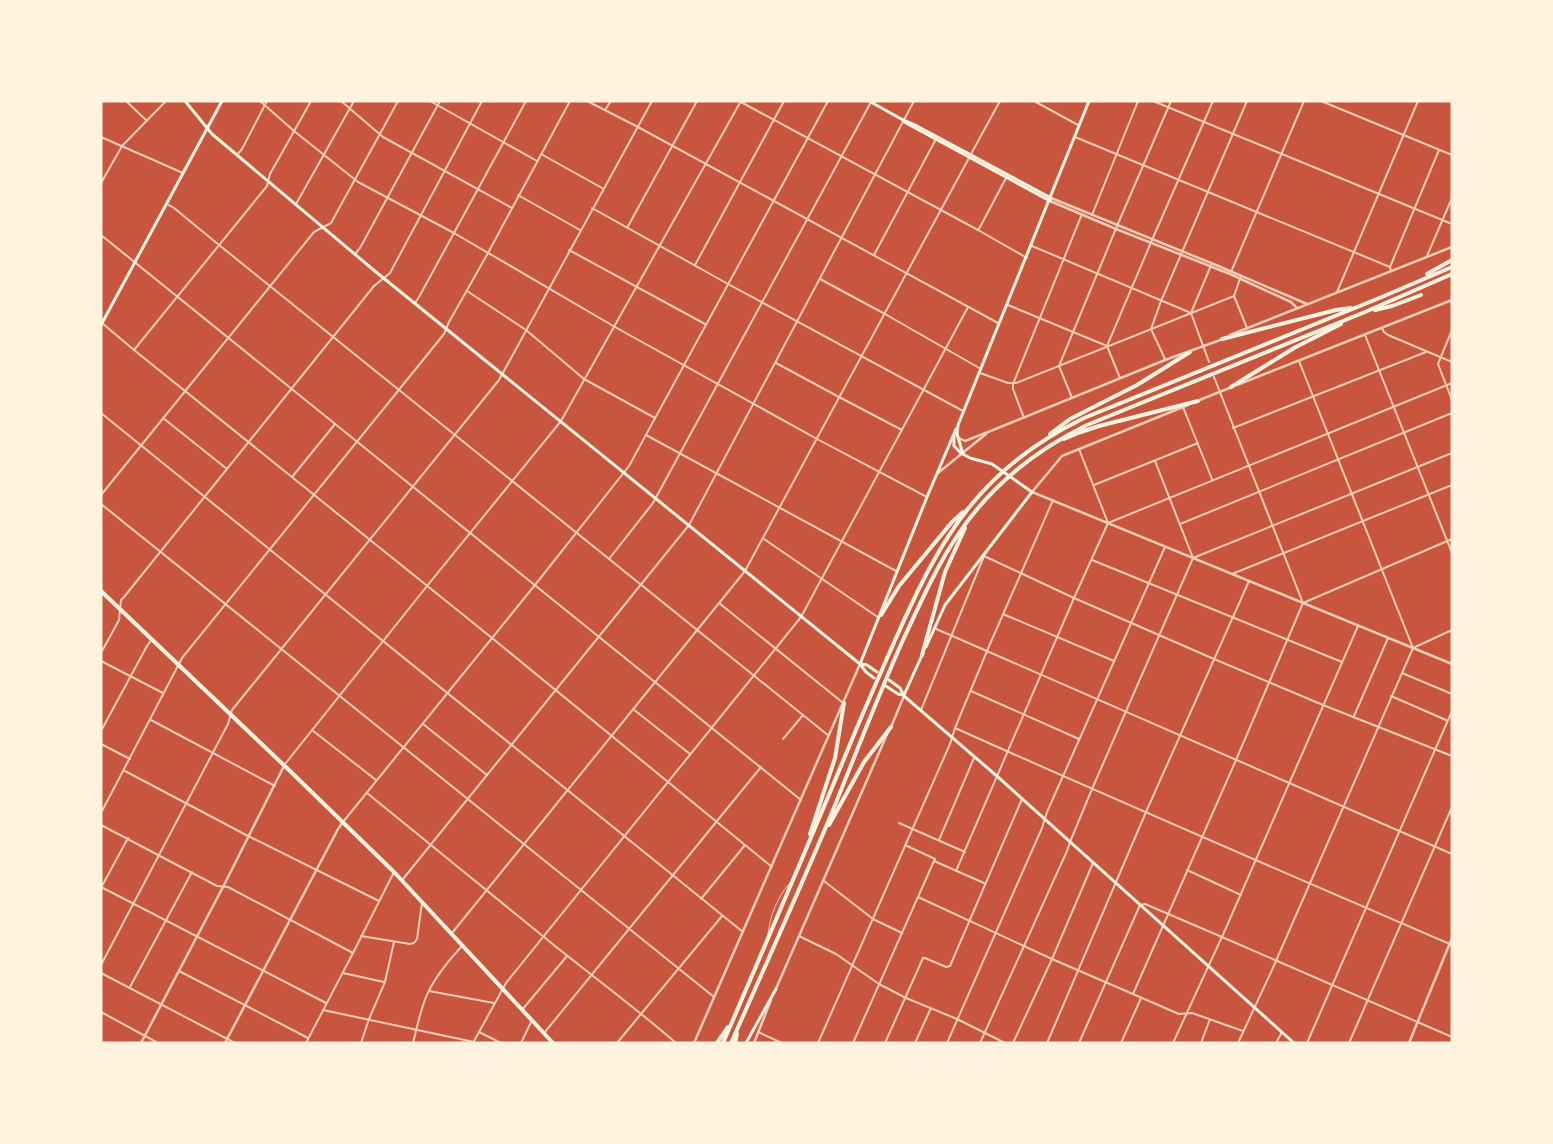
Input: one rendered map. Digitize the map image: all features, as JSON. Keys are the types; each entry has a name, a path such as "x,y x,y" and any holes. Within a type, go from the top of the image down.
{"highway":[{"path":"1407,286 1452,260"},
{"path":"1040,442 1084,418 1452,267"},
{"path":"731,1043 818,845 879,695 919,605 941,562 959,534 986,499 1013,473 1044,449 1087,425 1365,312 1452,274"},
{"path":"1365,312 1392,306 1421,294"},
{"path":"1222,339 1358,306"},
{"path":"1231,387 1294,348 1359,314"},
{"path":"880,616 899,586 952,522 1007,468 1070,419 1124,392 1190,352"},
{"path":"1165,360 1166,366"},
{"path":"1044,449 1078,433 1198,400"},
{"path":"723,1043 872,691 922,582 951,532 972,504"},
{"path":"922,655 945,572 971,518"},
{"path":"101,591 394,872 553,1043"},
{"path":"805,851 835,758 844,703"},
{"path":"818,845 864,762 891,727"},
{"path":"717,1043 733,1019"},
{"path":"735,1043 739,1025"}],"main road":[{"path":"185,101 207,129 355,254 860,664 874,678"},
{"path":"102,323 222,101"},
{"path":"860,664 927,496 956,436 958,425 1032,246 1089,101"},
{"path":"870,102 1050,199"},
{"path":"904,696 945,605 1032,492 992,464 963,454 956,436"},
{"path":"860,664 867,665 877,672"},
{"path":"889,680 900,688 904,696"},
{"path":"886,686 904,696 975,757 1294,1043"},
{"path":"746,1043 776,989"}],"street":[{"path":"126,101 147,121"},
{"path":"101,182 122,146 166,101"},
{"path":"260,101 354,179 454,233 615,327 817,439 927,496"},
{"path":"237,155 268,101"},
{"path":"134,350 266,186 270,174 311,101"},
{"path":"341,101 380,134 512,208"},
{"path":"296,204 354,101"},
{"path":"101,495 314,232 331,223 398,101"},
{"path":"430,101 537,161"},
{"path":"355,254 440,101"},
{"path":"101,652 119,620 124,597 374,286 390,273 482,101"},
{"path":"415,303 526,101"},
{"path":"101,813 178,665 225,603 441,338 570,101"},
{"path":"587,101 1000,324"},
{"path":"605,110 610,101"},
{"path":"101,965 213,752 234,708 499,380 652,101"},
{"path":"627,228 697,101"},
{"path":"695,266 784,101"},
{"path":"226,1041 343,822 624,473 828,101"},
{"path":"402,880 689,525 914,101"},
{"path":"451,934 745,571 1000,101"},
{"path":"1034,101 1079,125"},
{"path":"1092,215 1138,101"},
{"path":"1153,101 1452,224"},
{"path":"1072,398 1059,366 1171,101"},
{"path":"1120,378 1108,346 1177,181 1213,101"},
{"path":"1165,360 1151,329 1161,301 1247,101"},
{"path":"1230,273 1304,101"},
{"path":"1321,101 1452,155"},
{"path":"1336,292 1418,101"},
{"path":"140,1043 223,887 284,766 561,421 740,102 1027,258"},
{"path":"609,560 655,499 870,102"},
{"path":"101,137 184,173"},
{"path":"1075,137 1391,269"},
{"path":"874,255 936,138"},
{"path":"1391,269 1439,150"},
{"path":"541,154 603,188"},
{"path":"978,230 1007,175"},
{"path":"518,195 580,230"},
{"path":"1427,256 1452,198"},
{"path":"1050,199 1116,228 1307,304"},
{"path":"167,204 829,736"},
{"path":"592,208 861,357 964,411"},
{"path":"1083,213 1092,215 1116,228"},
{"path":"1024,418 1013,389 1013,384 1083,213"},
{"path":"101,235 802,800"},
{"path":"1032,246 1191,313"},
{"path":"956,436 965,441 1452,246"},
{"path":"569,250 706,325"},
{"path":"1208,362 1191,313 1211,265"},
{"path":"1240,277 1234,296 1247,328"},
{"path":"1240,277 1291,302 1297,308"},
{"path":"820,279 946,349 980,371 1013,384 1234,296"},
{"path":"467,291 526,330 584,379 655,418"},
{"path":"1452,300 1198,400 1061,457 1032,492 1452,664"},
{"path":"1008,304 1108,346"},
{"path":"323,1010 474,1042 502,989 801,616 968,308"},
{"path":"102,323 772,866"},
{"path":"1382,328 1388,335 1452,362"},
{"path":"1452,330 1440,357 1438,368 1452,400"},
{"path":"1365,334 1452,553"},
{"path":"1233,428 1426,352"},
{"path":"1238,1043 1310,884 1412,648 1299,361"},
{"path":"776,362 839,398 902,430"},
{"path":"1133,994 1236,760 1302,603 1214,377"},
{"path":"956,871 1108,523 1452,383"},
{"path":"1183,407 1213,480"},
{"path":"101,413 743,932"},
{"path":"1180,524 1452,413"},
{"path":"163,418 227,469"},
{"path":"292,477 335,424"},
{"path":"937,474 988,432"},
{"path":"646,435 897,571"},
{"path":"1094,485 1198,443"},
{"path":"1079,449 1108,523"},
{"path":"1193,558 1452,453"},
{"path":"980,1043 1067,851 1193,558 1154,460"},
{"path":"1232,574 1452,485"},
{"path":"818,1043 952,738 987,651 1053,500"},
{"path":"101,504 714,997"},
{"path":"763,538 880,616"},
{"path":"1302,603 1452,539"},
{"path":"947,1043 1042,828 1062,777 1165,547"},
{"path":"921,710 984,556 1074,598 1214,659 1322,705 1452,756"},
{"path":"1091,560 1342,662"},
{"path":"1047,1043 1146,812 1249,581"},
{"path":"719,604 844,703"},
{"path":"1003,614 1115,661"},
{"path":"1173,1043 1241,895 1322,705 1358,626"},
{"path":"934,628 1452,854"},
{"path":"1412,648 1452,630"},
{"path":"1353,717 1388,638"},
{"path":"101,731 152,639"},
{"path":"101,660 164,694"},
{"path":"694,1043 860,664"},
{"path":"1402,674 1452,694"},
{"path":"971,691 1080,739"},
{"path":"754,1043 904,696"},
{"path":"1391,696 1447,720"},
{"path":"633,709 690,754"},
{"path":"1307,1043 1452,711"},
{"path":"783,739 803,715"},
{"path":"151,720 275,786"},
{"path":"423,724 487,775"},
{"path":"955,728 1062,777 1450,944"},
{"path":"312,730 376,780"},
{"path":"101,744 130,759"},
{"path":"939,840 975,757"},
{"path":"544,1033 761,766"},
{"path":"124,770 316,871 379,901"},
{"path":"367,792 676,1043"},
{"path":"885,1043 923,958 948,967 1022,799"},
{"path":"1349,1043 1452,807"},
{"path":"899,823 965,852"},
{"path":"101,825 217,886 228,887 353,953"},
{"path":"128,838 101,887 326,1003"},
{"path":"701,899 745,845"},
{"path":"905,845 935,859 934,861 984,884"},
{"path":"853,1043 934,861"},
{"path":"1013,1043 1052,959 1093,863"},
{"path":"1187,870 1241,895"},
{"path":"130,988 192,872"},
{"path":"306,1043 394,872"},
{"path":"824,881 873,919 902,933"},
{"path":"918,897 1052,959 1179,1014 1192,1013 1243,1031"},
{"path":"361,936 394,942 414,943 418,939 422,903"},
{"path":"1079,1043 1140,904 1168,913 1452,1037"},
{"path":"617,1043 722,916"},
{"path":"799,936 836,954 879,984 1005,1043"},
{"path":"1409,1043 1452,938"},
{"path":"361,1043 385,982 394,942"},
{"path":"413,1043 429,991 462,946"},
{"path":"522,1010 568,956"},
{"path":"179,970 308,1038"},
{"path":"101,973 161,1003 226,1041 234,1043"},
{"path":"342,973 385,982"},
{"path":"429,991 494,1003"},
{"path":"1121,1043 1141,998"},
{"path":"915,1043 931,1008"},
{"path":"101,1012 158,1043"},
{"path":"1201,1043 1210,1019"},
{"path":"520,1043 532,1020"},
{"path":"1276,1043 1282,1031"},
{"path":"479,1032 501,1043"},
{"path":"758,1032 782,1043"}]}
